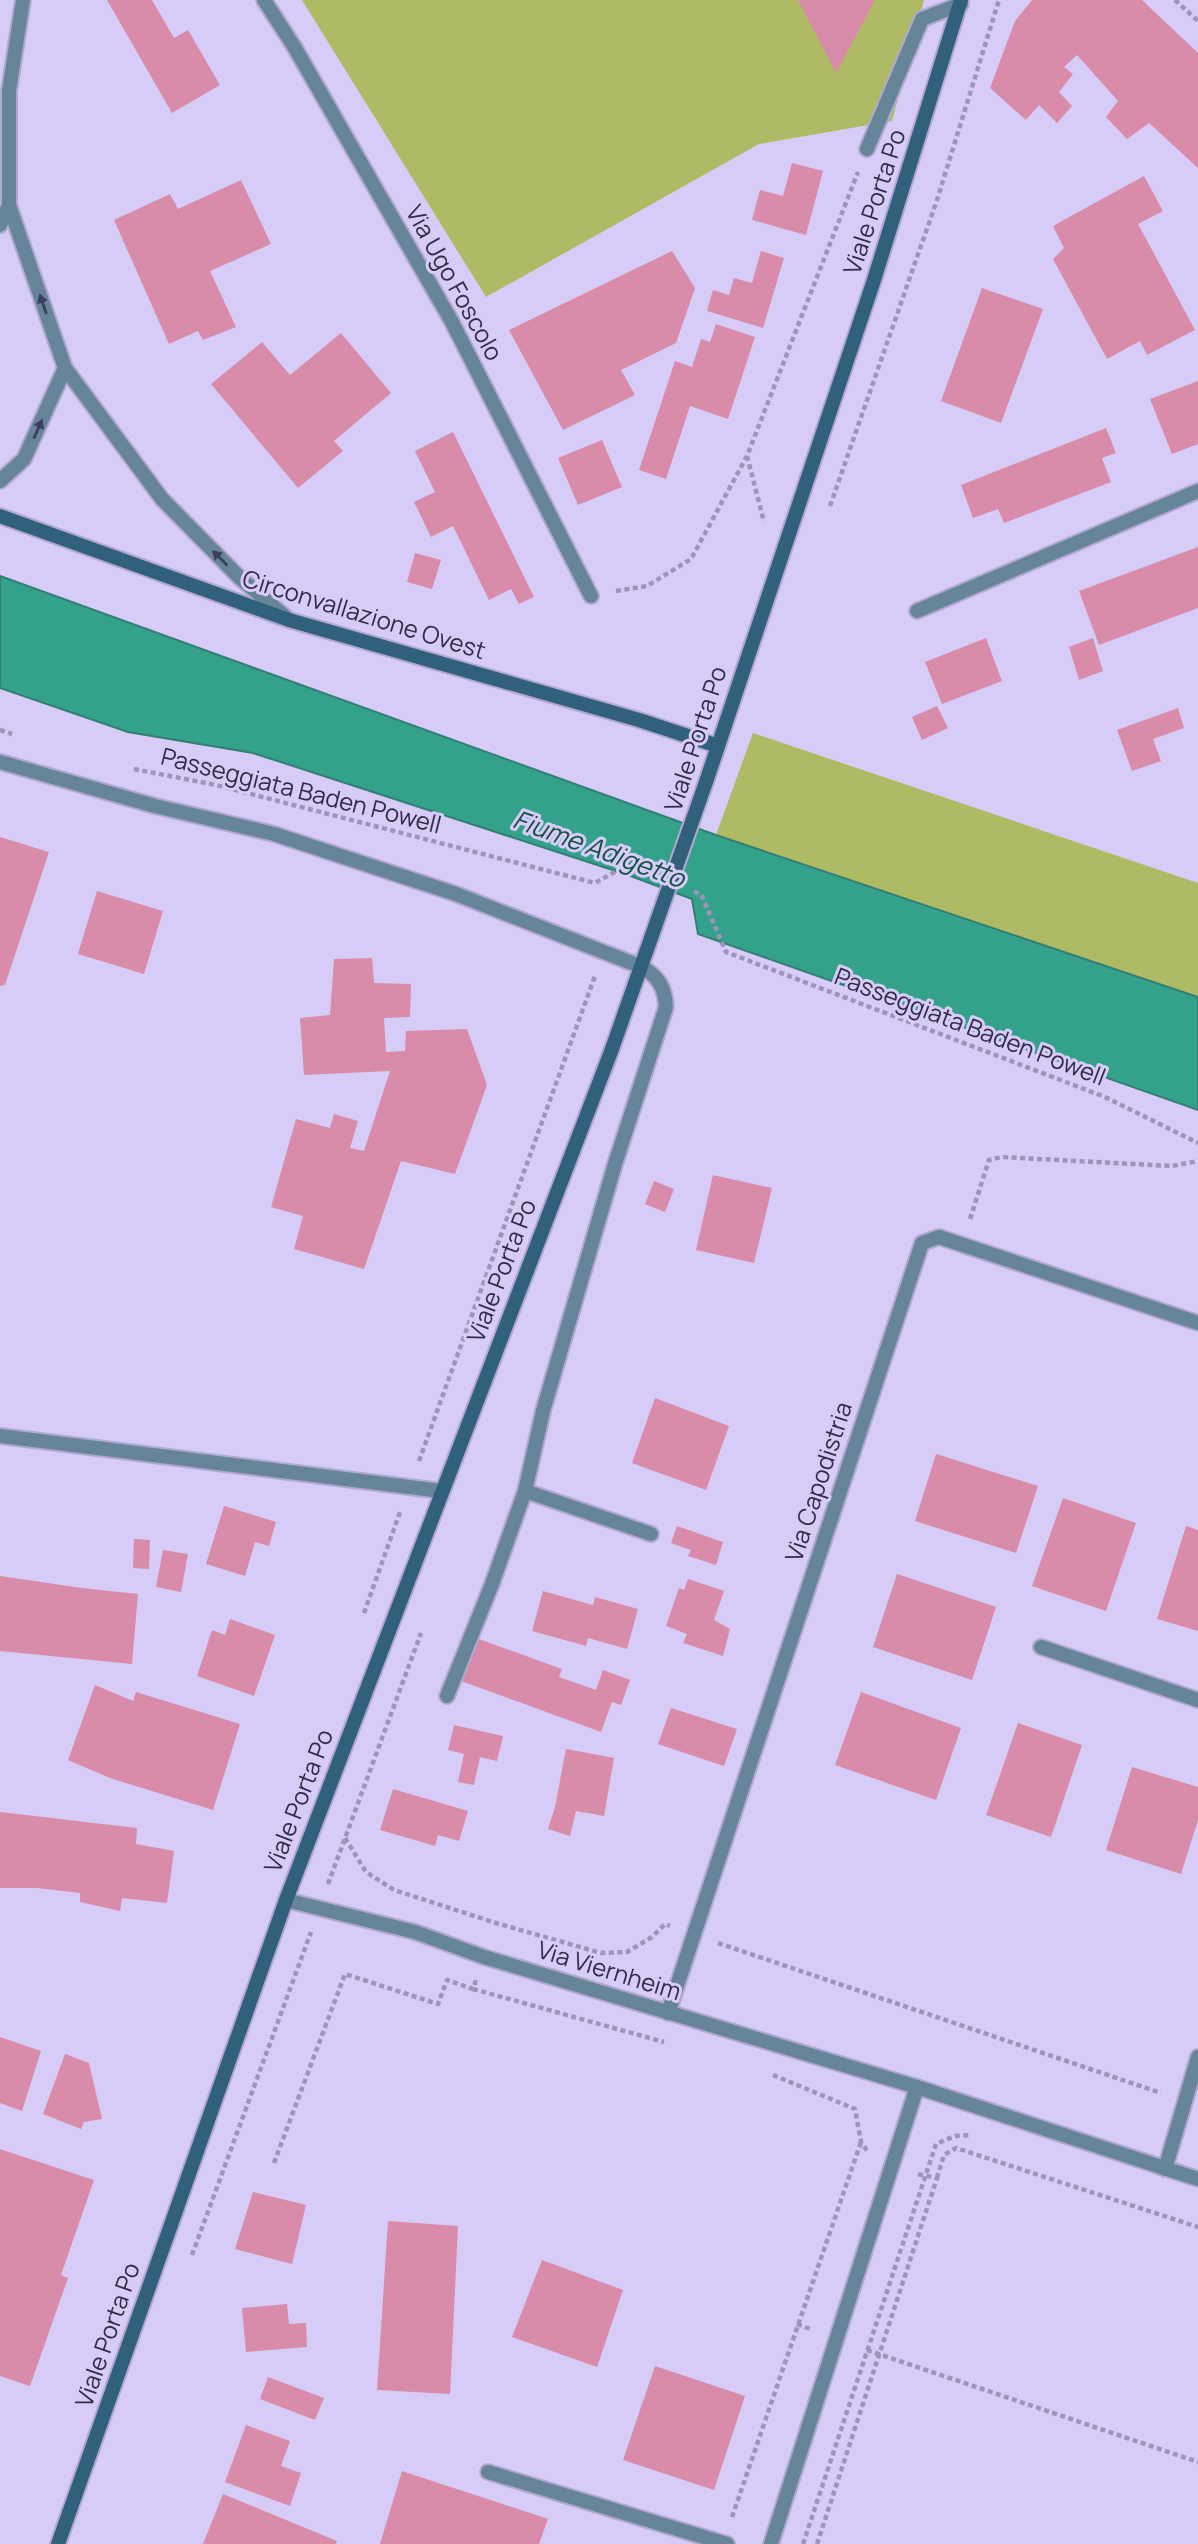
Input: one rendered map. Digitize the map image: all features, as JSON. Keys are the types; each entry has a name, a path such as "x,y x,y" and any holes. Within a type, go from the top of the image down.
{"main road":[{"name":"Viale Porta Po","path":"58,2544 286,1900 642,967 874,280 962,1"},
{"name":"Circonvallazione Ovest","path":"0,516 289,620 639,720 718,746"}],"street":[{"path":"23,0 9,91 4,179 9,205 65,368 162,499 240,578 289,620"},
{"name":"Via Ugo Foscolo","path":"264,0 302,60 452,322 591,596"},
{"path":"867,149 922,19 962,1"},
{"path":"0,225 9,205"},
{"path":"0,481 24,459 65,368"},
{"path":"917,611 1198,491"},
{"path":"0,762 155,806 274,834 456,894 642,967 654,974 666,991 667,1007 611,1177 543,1411 525,1491 492,1584 447,1696"},
{"name":"Via Capodistria","path":"668,2013 922,1243 939,1237 1198,1323"},
{"path":"0,1436 441,1491"},
{"path":"525,1491 651,1534"},
{"path":"1041,1647 1198,1700"},
{"name":"Via Viernheim","path":"286,1900 415,1932 484,1957 918,2087 1198,2179"},
{"path":"1165,2169 1198,2057"},
{"path":"771,2544 918,2087"},
{"path":"488,2472 725,2543"}],"path":[{"path":"1175,0 1198,21"},
{"path":"591,596 647,586 691,559 747,456 867,149"},
{"path":"747,456 776,567"},
{"path":"0,730 12,734"},
{"name":"Passeggiata Baden Powell","path":"126,767 216,785 595,883"},
{"name":"Passeggiata Baden Powell","path":"726,952 1105,1097 1198,1143"},
{"path":"961,1245 989,1160 1001,1157 1172,1166 1198,1161"},
{"path":"192,2256 425,1622"},
{"path":"345,1838 366,1872 394,1889 496,1923 601,1953 627,1952 652,1937 665,1924 1185,2101"},
{"path":"473,1989 496,1923"},
{"path":"274,2163 345,1973 438,2004 447,1980 667,2043"},
{"path":"769,2074 855,2109 861,2141 868,2152 892,2166 925,2177 937,2178"},
{"path":"803,2544 936,2144 955,2136 975,2135"},
{"path":"725,2543 861,2141"},
{"path":"817,2544 944,2155 956,2148 1198,2227"},
{"path":"797,2324 1198,2462"}],"shaded area":[{"path":"302,0 924,0 892,121 759,144 486,297"},
{"path":"753,733 1198,883 1198,997 716,835"}],"water":[{"name":"Fiume Adigetto","path":"0,576 716,835 1198,997 1198,1110 698,934 692,899 628,875 253,753 128,732 0,688"}],"building":[{"path":"107,0 152,0 174,38 188,30 220,85 172,113"},
{"path":"798,0 875,0 836,73"},
{"path":"1032,0 1142,0 1198,53 1198,168 1149,123 1127,139 1106,117 1118,101 1077,55 1064,67 1073,74 1059,92 1072,106 1057,123 1039,105 1026,120 990,88 1015,21"},
{"path":"792,163 823,171 806,235 752,220 760,190 783,196"},
{"path":"1144,176 1163,211 1138,224 1195,330 1147,355 1140,341 1107,359 1053,259 1064,248 1053,226"},
{"path":"241,180 271,244 210,271 236,327 203,340 198,331 169,344 114,220 170,194 178,209"},
{"path":"672,251 695,288 676,343 621,370 635,395 563,430 509,330"},
{"path":"761,251 784,258 763,328 707,311 713,290 729,295 734,278 752,283"},
{"path":"982,288 1043,309 1001,423 941,401"},
{"path":"716,324 755,337 728,419 690,406 666,479 639,470 675,361 692,367 701,339 710,342"},
{"path":"341,333 391,393 334,441 343,451 298,488 211,384 262,342 290,375"},
{"path":"1198,381 1198,444 1172,454 1150,399"},
{"path":"1106,428 1116,453 1102,458 1111,482 1004,523 998,509 973,518 961,485"},
{"path":"453,432 534,597 519,604 511,589 489,600 453,526 431,537 414,502 435,492 415,451"},
{"path":"602,440 622,487 578,505 558,458"},
{"path":"1198,547 1198,608 1099,645 1079,591"},
{"path":"415,553 441,560 432,589 407,582"},
{"path":"986,638 1002,681 942,704 925,662"},
{"path":"1093,638 1103,671 1079,680 1069,647"},
{"path":"937,706 948,728 922,740 912,717"},
{"path":"1178,708 1184,728 1153,739 1161,761 1132,771 1117,730"},
{"path":"0,837 49,852 5,985 0,986"},
{"path":"97,891 163,911 144,974 78,954"},
{"path":"372,958 374,983 411,984 410,1017 384,1018 386,1052 405,1051 406,1031 467,1029 487,1085 455,1174 401,1161 364,1269 294,1249 303,1216 271,1207 296,1119 330,1128 334,1114 358,1121 350,1148 364,1151 390,1071 304,1075 300,1018 330,1015 334,959"},
{"path":"713,1175 772,1188 754,1263 696,1250"},
{"path":"654,1181 674,1189 665,1212 645,1204"},
{"path":"655,1398 729,1426 706,1490 632,1463"},
{"path":"936,1454 1038,1486 1016,1553 915,1521"},
{"path":"1063,1498 1136,1523 1106,1611 1032,1586"},
{"path":"224,1506 276,1522 269,1546 255,1542 245,1576 206,1564"},
{"path":"677,1526 723,1542 716,1565 688,1556 691,1550 671,1543"},
{"path":"1186,1526 1198,1530 1198,1631 1157,1619"},
{"path":"134,1539 150,1540 149,1569 133,1568"},
{"path":"163,1550 188,1554 181,1592 156,1587"},
{"path":"897,1574 996,1607 972,1680 873,1647"},
{"path":"0,1576 138,1594 132,1664 0,1651"},
{"path":"688,1579 724,1591 714,1620 730,1629 723,1656 683,1643 687,1634 666,1626 679,1588 684,1590"},
{"path":"543,1591 593,1605 595,1597 638,1609 627,1649 588,1638 586,1646 532,1631"},
{"path":"230,1619 275,1635 254,1696 197,1676 212,1630 225,1635"},
{"path":"476,1638 562,1669 559,1677 596,1690 603,1670 630,1680 621,1705 612,1702 601,1732 461,1681"},
{"path":"95,1685 133,1701 136,1692 240,1724 213,1810 110,1778 68,1760"},
{"path":"861,1692 961,1728 936,1800 835,1765"},
{"path":"671,1708 737,1729 724,1766 658,1744"},
{"path":"1018,1723 1082,1745 1051,1837 986,1815"},
{"path":"454,1725 503,1736 497,1761 480,1757 474,1785 458,1782 464,1754 448,1750"},
{"path":"566,1749 614,1758 604,1816 576,1811 570,1836 548,1829"},
{"path":"1132,1767 1198,1787 1198,1820 1181,1874 1106,1850"},
{"path":"393,1789 468,1811 459,1841 438,1835 435,1846 380,1830"},
{"path":"0,1812 137,1828 136,1844 174,1851 167,1903 122,1898 120,1911 80,1902 80,1893 37,1888 0,1888"},
{"path":"0,2037 41,2051 22,2111 0,2103"},
{"path":"65,2054 89,2063 102,2119 84,2122 81,2129 43,2114"},
{"path":"0,2149 94,2180 61,2275 68,2278 30,2386 0,2376"},
{"path":"253,2192 306,2205 292,2264 235,2249"},
{"path":"388,2221 458,2226 450,2394 377,2390"},
{"path":"542,2260 623,2290 597,2367 512,2337"},
{"path":"287,2304 289,2324 306,2323 307,2347 246,2352 242,2308"},
{"path":"655,2366 745,2396 714,2490 623,2460"},
{"path":"268,2377 324,2398 315,2420 260,2399"},
{"path":"246,2425 290,2441 281,2466 301,2473 290,2506 225,2482"},
{"path":"402,2471 548,2519 539,2544 380,2544"},
{"path":"223,2494 337,2541 336,2544 203,2544"}]}
